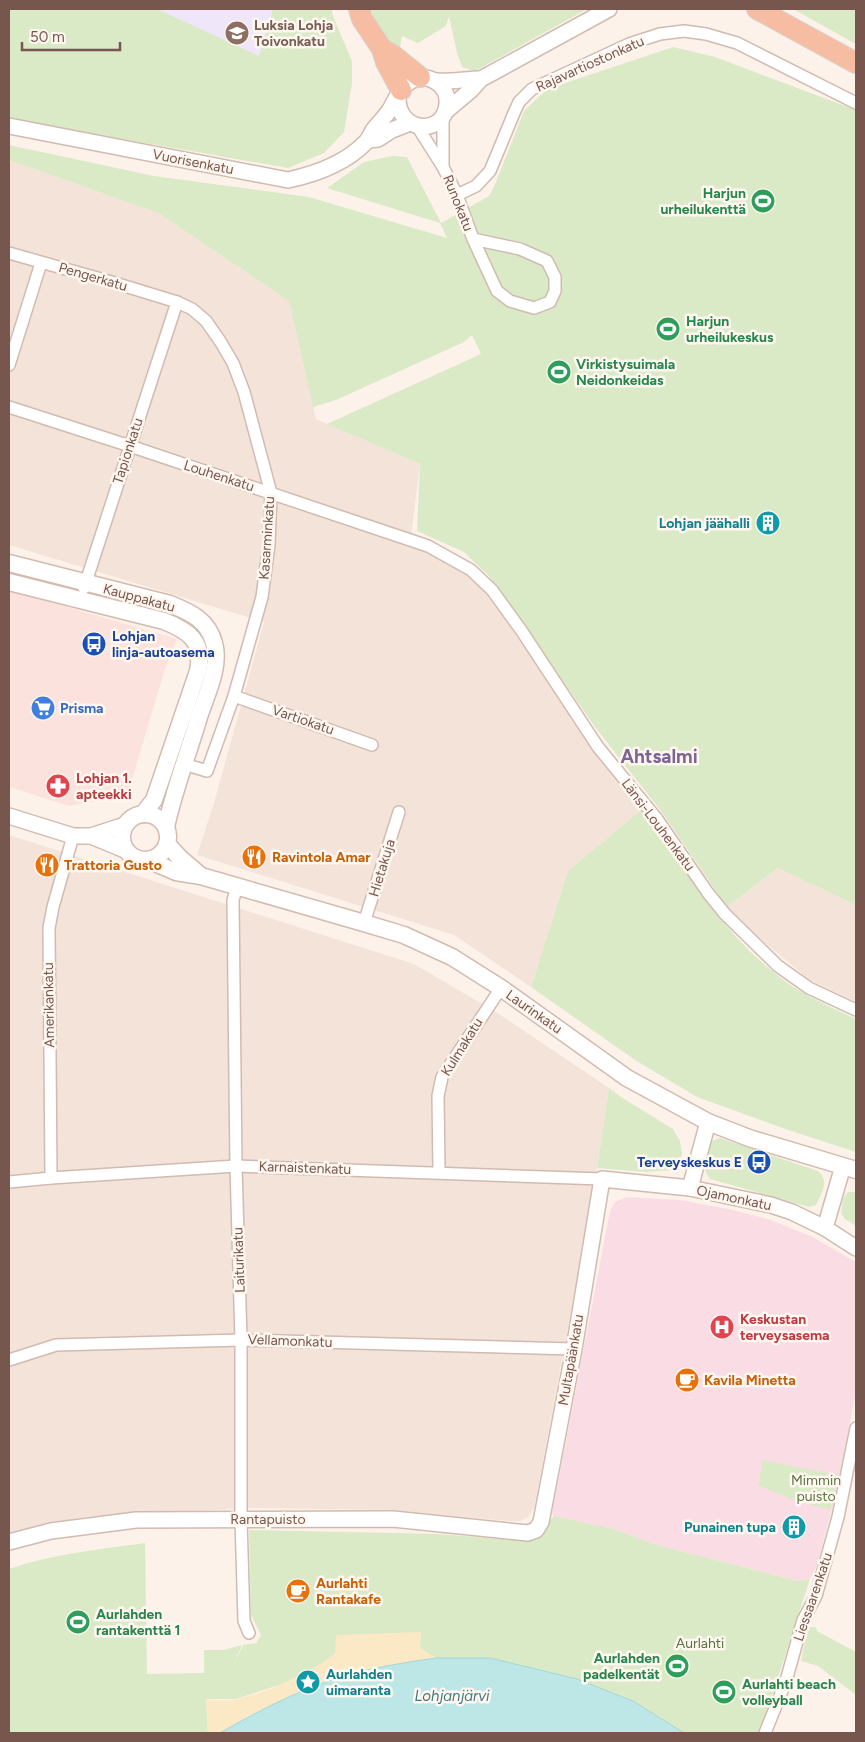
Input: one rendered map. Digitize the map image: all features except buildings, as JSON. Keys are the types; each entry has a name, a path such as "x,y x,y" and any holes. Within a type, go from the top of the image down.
{"highway":[{"path":"360,9 362,19 382,48 400,93"},
{"path":"757,9 856,63"},
{"path":"382,48 428,79"}],"main road":[{"name":"Kauppakatu","path":"9,563 170,604 192,613 207,626 215,645 214,671 171,804 166,836"},
{"name":"Kauppakatu","path":"9,582 164,620 190,634 199,650 198,671 154,800 143,814"},
{"path":"143,814 157,817 166,836 160,855 148,860 135,858 125,850 122,837 125,825 130,819 143,814"},
{"name":"Laurinkatu","path":"166,836 180,858 201,876"},
{"name":"Laurinkatu","path":"148,860 176,872 201,876 364,923 436,949 500,988 628,1078 708,1122 749,1138 850,1168"}],"street":[{"path":"481,79 447,82 428,79 412,80 400,93 398,105 400,112 413,125 431,125 481,79 609,9"},
{"name":"Rajavartiostonkatu","path":"457,195 476,186 490,171 514,113 520,102 532,89 629,44 660,34 684,31 706,34 737,44 856,103"},
{"path":"428,79 445,91 447,97 444,114"},
{"name":"Vuorisenkatu","path":"9,126 288,180 312,175 358,150 384,119 400,93"},
{"name":"Runokatu","path":"443,167 444,114"},
{"name":"Vuorisenkatu","path":"368,140 378,139 392,130 413,125"},
{"name":"Runokatu","path":"413,125 443,167 457,195 473,239 497,291 510,301 534,308 550,302 555,291 555,277 547,261 520,250 473,239"},
{"name":"Pengerkatu","path":"9,253 177,302"},
{"path":"9,365 41,263"},
{"name":"Tapionkatu","path":"81,601 85,582 177,302"},
{"name":"Kasarminkatu","path":"177,302 192,309 206,321 233,363 244,392 271,493 269,545 262,598 234,696 207,771 184,764"},
{"name":"Louhenkatu","path":"9,407 428,546"},
{"name":"Länsi-Louhenkatu","path":"428,546 471,570 492,590 521,630 598,748 656,819 725,914 778,966 809,988 856,1010"},
{"name":"Vartiokatu","path":"234,696 372,745"},
{"name":"Hietakuja","path":"364,923 399,812"},
{"path":"9,816 73,836 90,836 125,825"},
{"name":"Amerikankatu","path":"51,1178 49,928 73,836"},
{"path":"90,836 125,850"},
{"name":"Laiturikatu","path":"237,887 233,900 236,1166 241,1340 241,1519 244,1621 249,1633"},
{"name":"Kulmakatu","path":"438,1172 438,1096 442,1077 500,988"},
{"path":"690,1188 708,1122"},
{"name":"Karnaistenkatu","path":"9,1182 236,1166 602,1179"},
{"path":"825,1228 850,1168"},
{"name":"Ojamonkatu","path":"602,1179 690,1188 771,1205 792,1212 825,1228 856,1248"},
{"name":"Multapäänkatu","path":"528,1533 536,1530 542,1522 574,1349 602,1179"},
{"name":"Vellamonkatu","path":"9,1360 56,1345 241,1340 574,1349"},
{"name":"Liessaarenkatu","path":"765,1733 786,1681 803,1620 816,1596 838,1517 856,1428"},
{"name":"Rantapuisto","path":"9,1542 51,1531 136,1520 393,1519 528,1533"}],"shaded area":[{"name":"Luksia Lohja Toivonkatu","path":"157,9 273,9 259,57"},
{"path":"9,160 158,213 289,301 316,419 420,464 410,545 431,553 470,575 489,595 601,760 641,810 568,871 531,987 454,935 197,855 214,803 264,622 9,545"},
{"path":"9,590 177,639 164,672 127,796 69,806 9,787"},
{"path":"9,835 414,964 496,1012 609,1088 591,1206 534,1508 528,1517 520,1521 510,1521 389,1510 253,1508 84,1517 9,1536"},
{"path":"778,868 856,905 856,1002 810,980 765,943 727,907"},
{"name":"Keskustan terveysasema","path":"627,1197 680,1200 768,1219 811,1236 856,1262 856,1392 833,1505 816,1568 810,1579 798,1581 653,1544 614,1529 554,1516 552,1513 610,1211 615,1202"}],"green space":[{"path":"9,9 157,9 259,56 273,9 332,9 333,16 352,61 352,83 344,132 324,153 288,168 9,119"},
{"path":"370,9 587,9 475,71 462,67 449,16 446,26 418,43 402,36 399,52 383,41"},
{"path":"793,9 856,9 856,44"},
{"path":"673,47 715,57 856,110 856,905 778,868 727,907 661,811 595,727 489,576 464,552 417,531 420,464 327,424 481,354 472,335 464,342 336,400 313,407 289,301 158,213 9,160 9,145 154,176 309,197 447,238 440,223 327,188 364,162 392,156 407,157 441,223 489,196 524,111 547,89"},
{"path":"641,810 714,911 757,958 805,994 856,1019 856,1152 697,1097 635,1060 531,987 568,871"},
{"path":"609,1088 673,1129 680,1141 682,1154 679,1164 672,1170 646,1172 597,1168"},
{"path":"720,1138 818,1171 824,1179 824,1187 816,1205 809,1207 710,1179 705,1170 707,1156 712,1141"},
{"path":"848,1192 856,1192 856,1226 845,1219 841,1213 843,1199"},
{"name":"Mimmin puisto","path":"763,1460 838,1475 830,1510 791,1499 758,1485"},
{"name":"Aurlahti","path":"554,1516 614,1529 653,1544 798,1581 810,1579 760,1733 684,1733 633,1701 490,1658 436,1658 420,1648 420,1632 335,1654 319,1666 282,1684 236,1699 206,1699 208,1733 9,1733 9,1569 59,1556 145,1543 147,1674 204,1673 204,1650 223,1650 242,1645 234,1664 243,1645 256,1643 261,1635 251,1615 249,1530 438,1534 525,1541 534,1537"},
{"path":"810,1627 816,1627 817,1631 856,1652 856,1695 818,1666 801,1661 807,1630"}],"sand":[{"name":"Aurlahden uimaranta","path":"421,1632 420,1648 436,1658 385,1666 335,1679 247,1717 220,1733 208,1733 206,1699 237,1699 262,1692 288,1681 335,1654 336,1635"}],"water":[{"name":"Lohjanjärvi","path":"436,1658 490,1658 577,1679 633,1701 684,1733 220,1733 276,1703 335,1679 372,1669"}],"place":[{"name":"Luksia Lohja Toivonkatu","path":"237,33"},
{"name":"Harjun urheilukenttä","path":"763,201"},
{"name":"Harjun urheilukeskus","path":"668,329"},
{"name":"Virkistysuimala Neidonkeidas","path":"559,372"},
{"name":"Lohjan jäähalli","path":"768,523"},
{"name":"Lohjan linja-autoasema","path":"94,644"},
{"name":"Prisma","path":"43,708"},
{"name":"Lohjan 1. apteekki","path":"58,786"},
{"name":"Ravintola Amar","path":"254,857"},
{"name":"Trattoria Gusto","path":"47,865"},
{"name":"Terveyskeskus E","path":"759,1162"},
{"name":"Keskustan terveysasema","path":"722,1327"},
{"name":"Kavila Minetta","path":"687,1380"},
{"name":"Punainen tupa","path":"794,1527"},
{"name":"Aurlahti Rantakafe","path":"298,1591"},
{"name":"Aurlahden rantakenttä 1","path":"78,1622"},
{"name":"Aurlahden padelkentät","path":"677,1666"},
{"name":"Aurlahden uimaranta","path":"308,1682"},
{"name":"Aurlahti beach volleyball","path":"724,1692"}],"district":[{"name":"Ahtsalmi","path":"659,756"}]}
